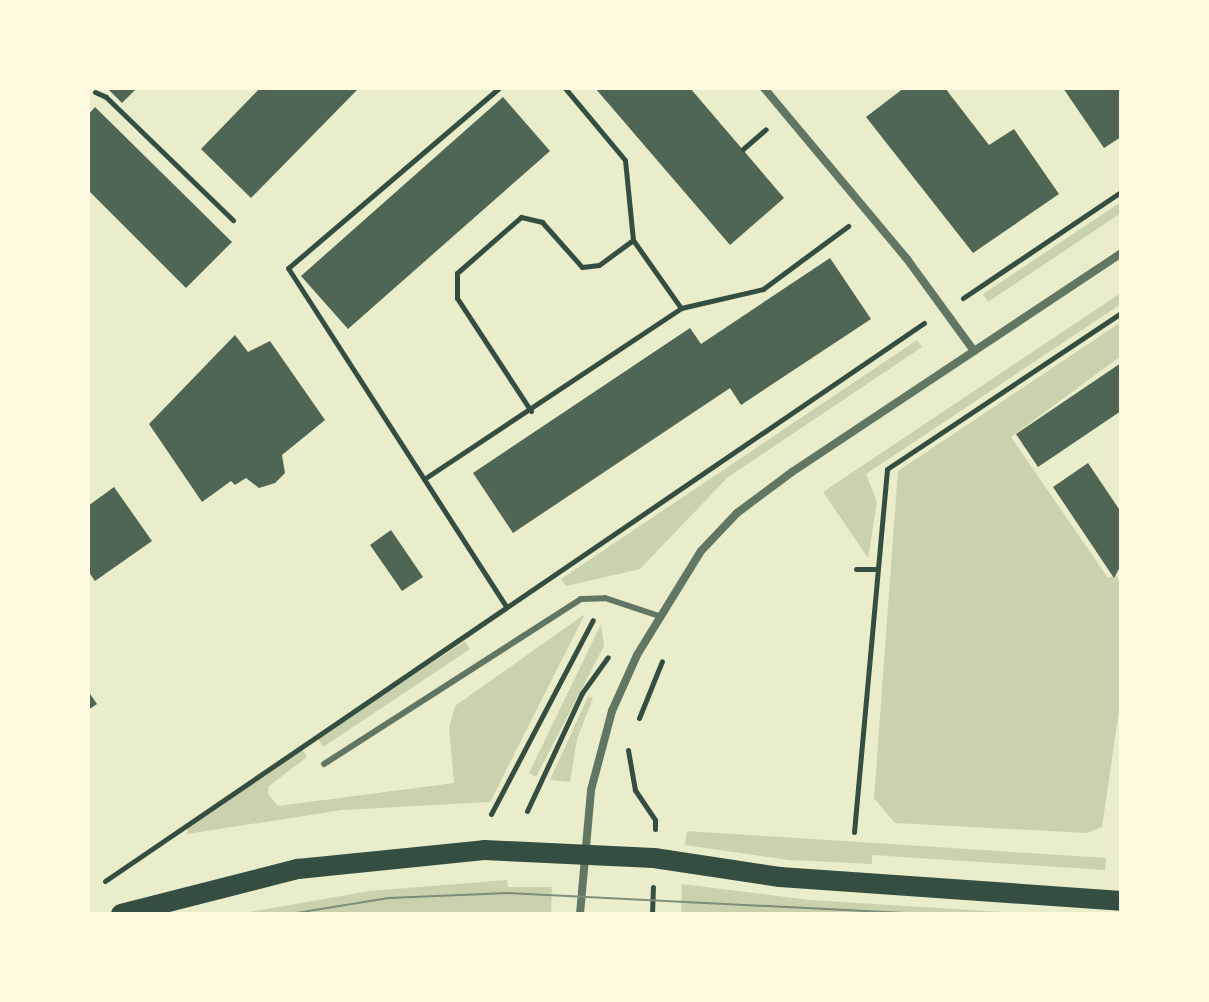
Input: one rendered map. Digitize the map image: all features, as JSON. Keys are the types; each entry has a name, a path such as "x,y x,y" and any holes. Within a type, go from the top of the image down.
{"main road":[{"path":"121,914 298,869 484,850 584,854 716,865 796,879 1121,901"}],"street":[{"path":"764,88 868,211 974,351"},
{"path":"580,914 592,778 603,739 659,616 701,551 737,513 1121,253"}],"lane":[{"path":"324,764 581,599 605,598 659,616"}],"path":[{"path":"499,88 288,268 506,606"},
{"path":"565,88 625,160 633,240 681,308"},
{"path":"95,92 106,97 233,220"},
{"path":"105,881 506,606 1121,192"},
{"path":"424,479 531,411 681,308 763,289 868,211"},
{"path":"531,411 457,298 457,273 521,217 542,222 582,267 599,265 633,240"},
{"path":"854,832 875,569 887,469 1121,313"},
{"path":"856,569 875,569"},
{"path":"491,814 605,598"},
{"path":"633,730 663,669 659,616"},
{"path":"527,811 582,693 617,650"},
{"path":"631,740 635,790 655,820"}],"green space":[{"path":"1121,202 1121,213 988,302 983,294"},
{"path":"1121,293 1121,304 866,474 877,502 868,558 823,492"},
{"path":"1121,322 1121,356 1011,437 1108,578 1116,575 1121,586 1121,697 1102,827 1087,833 895,823 874,798 898,471"},
{"path":"917,340 922,347 728,477 640,569 566,586 561,579"},
{"path":"585,614 490,802 342,810 187,834 188,824 302,749 307,757 269,786 268,794 278,806 454,783 449,728 455,706"},
{"path":"601,624 604,646 536,777 529,773"},
{"path":"465,641 470,649 323,747 318,738"},
{"path":"588,697 593,698 577,739 570,782 550,780"},
{"path":"687,831 1106,858 1105,870 872,855 872,864 789,860 685,845"},
{"path":"507,880 508,887 552,887 551,914 239,914 369,891"},
{"path":"682,884 810,900 1034,914 681,914"}],"building":[{"path":"107,88 137,88 122,103"},
{"path":"260,88 359,88 251,198 201,149"},
{"path":"595,88 690,88 784,198 730,245"},
{"path":"904,88 945,88 989,145 1014,129 1059,194 973,253 866,117"},
{"path":"1063,88 1121,88 1121,137 1104,148"},
{"path":"503,97 550,151 348,329 301,276"},
{"path":"95,107 232,242 186,288 88,190 88,115"},
{"path":"830,258 871,319 741,405 730,388 513,533 473,473 690,328 701,344"},
{"path":"235,335 248,352 270,341 325,420 282,455 285,473 275,483 259,488 246,478 235,485 231,481 202,502 149,424"},
{"path":"1121,363 1121,411 1038,467 1016,434"},
{"path":"1088,463 1121,512 1121,565 1114,578 1053,487"},
{"path":"114,487 152,541 95,581 88,571 88,506"},
{"path":"391,530 423,577 402,591 370,545"},
{"path":"88,691 97,704 88,710"}],"tram line":[{"path":"290,914 389,898 508,893 919,914"},
{"path":"405,914 662,914"}]}
